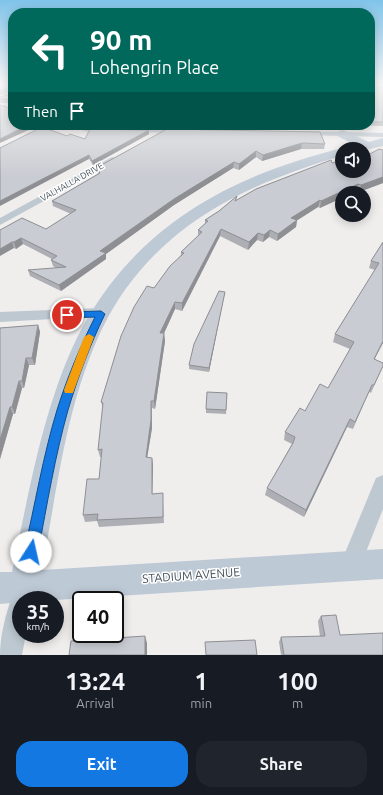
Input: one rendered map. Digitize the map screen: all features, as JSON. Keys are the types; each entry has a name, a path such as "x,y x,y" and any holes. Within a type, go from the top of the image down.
{"street":[{"path":"124,130 188,131"},
{"path":"151,138 165,131"},
{"path":"296,133 338,142"},
{"path":"348,142 383,135"},
{"path":"371,145 383,142"},
{"path":"18,591 38,518 63,408 84,348 101,314 120,284 140,260 171,232 227,192 260,177 298,164 335,147"},
{"name":"VALHALLA DRIVE","path":"0,222 124,154"},
{"path":"0,317 101,314"},
{"path":"351,565 383,484"},
{"name":"STADIUM AVENUE","path":"52,591 351,565 383,564"},
{"path":"10,655 12,638"}],"building":[{"path":"0,115 8,115 8,130 18,130 0,139"},
{"path":"375,115 383,115 383,122 375,122"},
{"path":"36,130 50,130 67,136 70,134 85,139 90,130 149,130 92,161 89,155 0,201 0,148"},
{"path":"165,130 320,132 325,144 302,143 263,155 256,151 239,164 234,162 174,199 100,251 106,253 59,285 28,270 66,267 51,260 57,256 21,238 0,249 0,230 22,218 46,229 76,210 52,201 100,173 96,168"},
{"path":"379,149 383,150 383,177 361,185 335,186 335,195 321,201 320,200 291,218 297,220 278,234 270,230 264,235 258,233 249,242 221,229 182,303 175,302 160,333 164,333 154,401 151,401 151,420 146,457 152,458 152,494 163,493 163,517 97,520 98,514 83,515 87,479 99,479 102,449 98,450 103,403 101,402 121,336 134,307 147,286 154,288 170,266 184,253 181,252 202,232 198,230 208,221 205,220 237,196 235,201 256,189 331,160 332,163 335,162 335,178 371,178 371,153"},
{"path":"383,242 383,341 374,359 383,363 383,366 374,385 372,385 355,422 350,419 306,510 267,488 295,437 285,432 300,408 305,411 320,384 328,388 354,342 335,334 379,263 371,261"},
{"path":"219,291 225,292 209,368 189,365 194,344"},
{"path":"38,325 32,358 26,358 22,381 19,381 12,407 10,407 0,440 0,328"},
{"path":"207,392 227,393 226,410 206,409"},
{"path":"336,615 340,635 383,633 383,655 284,655 281,637 325,636 321,616"},
{"path":"145,636 145,655 69,655 71,641 72,643 124,643 124,637"},
{"path":"255,640 257,655 206,655 205,642"}],"slow traffic":[{"path":"69,390 89,337"}],"route":[{"path":"31,552 63,408 84,348 101,314 67,315"}]}
